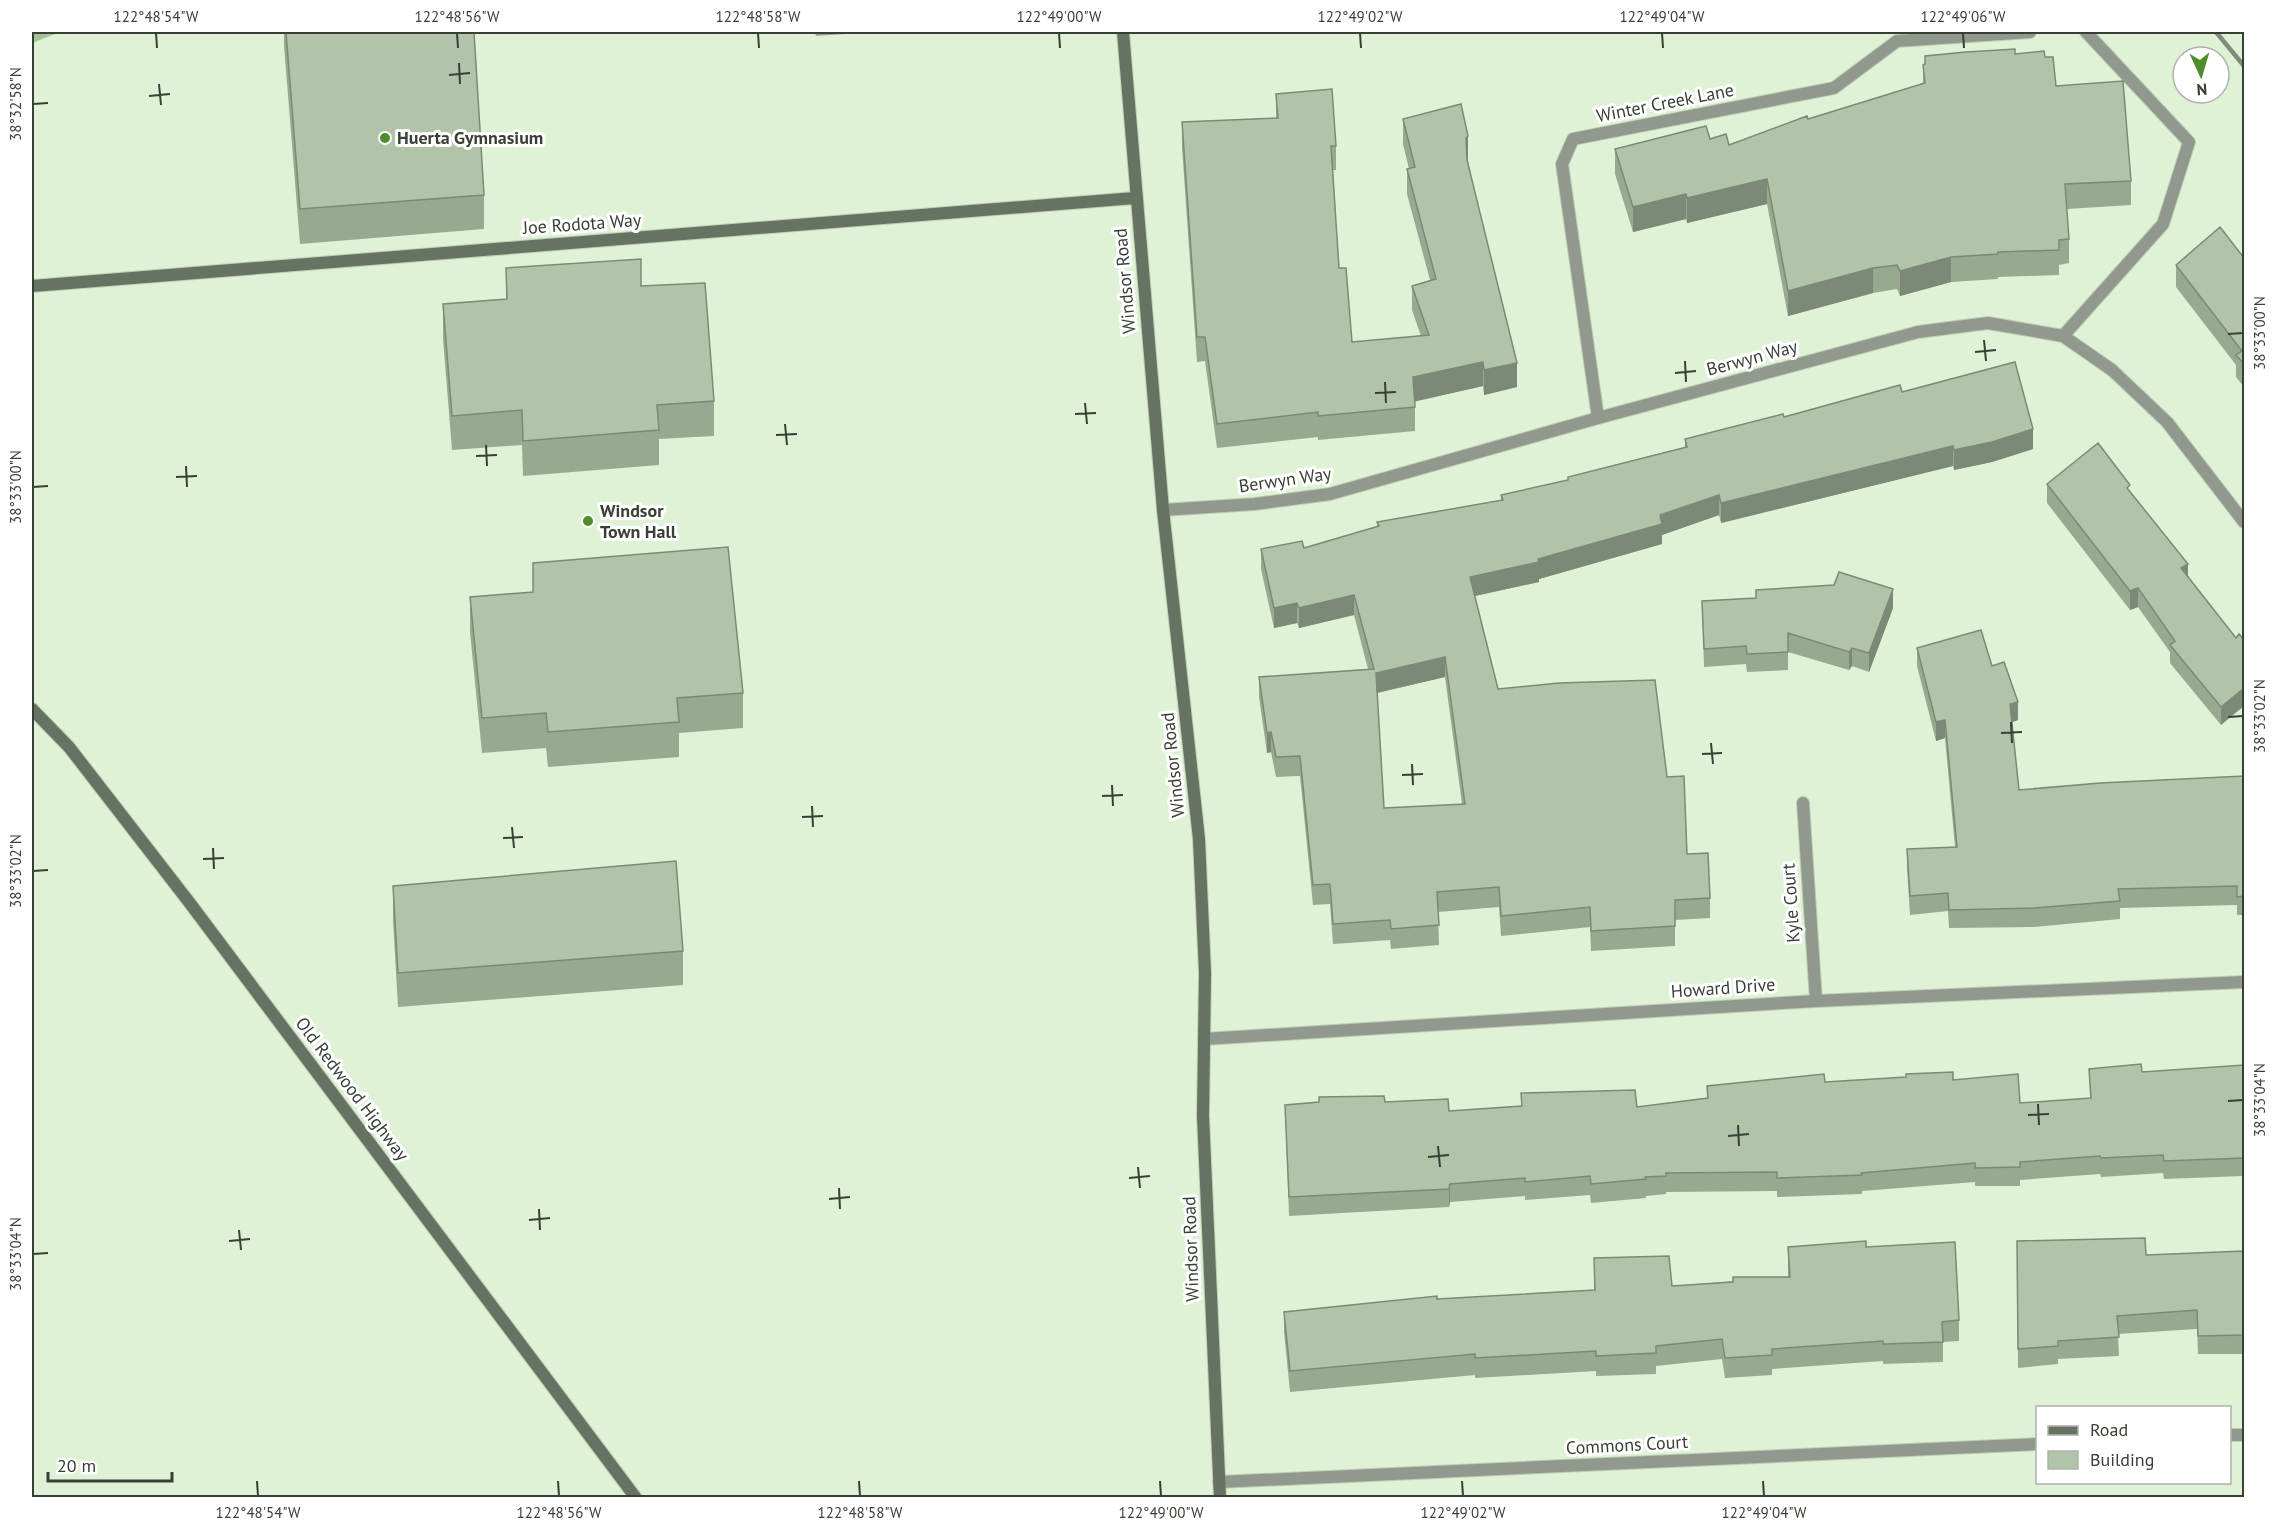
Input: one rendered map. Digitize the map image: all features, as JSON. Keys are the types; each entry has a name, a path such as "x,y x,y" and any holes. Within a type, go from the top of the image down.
{"main road":[{"name":"Windsor Road","path":"1123,32 1135,198 1163,510 1199,839 1205,973 1203,1116 1220,1497"},
{"name":"Joe Rodota Way","path":"32,286 1135,198"},
{"name":"Old Redwood Highway","path":"32,709 69,747 189,902 636,1497"}],"street":[{"name":"Winter Creek Lane","path":"1598,418 1562,164 1573,139 1834,88 1897,41 2030,32"},
{"path":"2063,336 2163,225 2189,142 2086,32"},
{"name":"Berwyn Way","path":"1163,510 1256,504 1330,494 1598,418 1918,332 1988,323 2063,336 2112,370 2167,422 2244,522"},
{"name":"Kyle Court","path":"1803,803 1816,1001"},
{"name":"Howard Drive","path":"1204,1039 1816,1001 2244,982"},
{"name":"Commons Court","path":"1219,1482 2036,1444"}],"green space":[{"path":"32,32 60,32 32,43"}],"building":[{"name":"Huerta Gymnasium","path":"286,32 474,32 484,195 300,209"},
{"path":"2015,49 2015,54 2044,51 2045,57 2053,57 2056,86 2123,81 2131,181 2065,184 2069,239 2059,240 2059,250 1998,252 1998,254 1951,257 1900,271 1897,265 1873,268 1788,291 1767,179 1687,198 1686,194 1633,207 1615,149 1706,126 1710,139 1726,134 1729,145 1807,116 1808,119 1925,83 1923,65 1925,56"},
{"path":"1332,89 1336,146 1331,146 1339,268 1346,268 1352,342 1429,335 1412,286 1436,279 1407,169 1415,167 1403,119 1461,104 1468,136 1466,138 1467,160 1517,363 1484,370 1483,362 1413,377 1415,407 1318,416 1318,412 1217,424 1205,337 1197,337 1182,122 1278,118 1276,94"},
{"path":"2220,227 2244,258 2244,364 2236,355 2242,351 2176,265"},
{"path":"641,259 641,286 705,283 714,401 657,405 659,430 523,441 522,410 452,416 443,304 507,299 506,268"},
{"path":"2015,362 2033,429 1992,442 1954,450 1953,446 1721,503 1719,495 1660,515 1662,524 1538,559 1539,562 1470,577 1498,689 1559,683 1655,680 1667,777 1684,776 1687,854 1708,853 1710,898 1675,900 1675,926 1591,931 1590,907 1501,916 1499,887 1437,892 1439,925 1391,929 1390,920 1333,924 1330,884 1313,885 1300,756 1276,757 1271,732 1267,733 1259,677 1374,669 1354,595 1299,608 1297,603 1274,608 1261,549 1302,541 1304,548 1379,526 1377,522 1503,500 1501,495 1568,480 1568,477 1687,447 1685,439 1783,414 1784,417 1900,385 1902,392","holes":["1445,657 1465,804 1384,808 1376,673"]},
{"path":"2098,443 2130,485 2127,488 2188,564 2181,568 2236,638 2239,634 2244,640 2244,688 2221,707 2170,645 2175,641 2138,588 2130,591 2047,484"},
{"path":"728,547 743,693 677,698 679,722 548,732 546,713 482,718 470,597 533,592 533,563"},
{"path":"1839,572 1893,589 1869,653 1852,648 1849,652 1788,633 1788,652 1747,654 1746,646 1704,649 1702,601 1756,598 1756,590 1834,585"},
{"path":"1981,630 1992,666 2004,662 2018,702 2010,704 2019,790 2100,783 2244,776 2244,896 2237,897 2237,886 2118,889 2120,901 2034,908 1949,910 1948,893 1910,896 1907,849 1957,847 1945,720 1936,722 1917,648"},
{"path":"676,861 683,951 398,973 393,886"},
{"path":"2141,1064 2142,1072 2244,1065 2244,1158 2164,1161 2163,1155 2101,1158 2100,1156 2020,1162 2020,1167 1975,1168 1975,1163 1861,1173 1862,1175 1777,1178 1777,1172 1666,1173 1666,1176 1645,1177 1646,1179 1591,1184 1590,1176 1525,1182 1525,1178 1450,1184 1449,1189 1289,1197 1285,1105 1319,1102 1319,1097 1384,1096 1385,1102 1448,1099 1449,1111 1522,1106 1521,1093 1635,1090 1637,1107 1708,1098 1707,1086 1824,1074 1825,1082 1953,1072 1953,1080 2018,1074 2020,1103 2091,1098 2089,1069"},
{"path":"2145,1238 2146,1255 2244,1251 2244,1335 2198,1336 2197,1310 2117,1316 2119,1337 2058,1341 2058,1346 2018,1349 2017,1241"},
{"path":"1866,1241 1866,1247 1955,1242 1959,1320 1942,1322 1943,1342 1883,1344 1883,1341 1772,1349 1772,1355 1725,1358 1722,1339 1656,1346 1656,1353 1596,1356 1596,1351 1475,1358 1475,1354 1290,1371 1284,1312 1437,1296 1437,1299 1595,1290 1594,1258 1669,1256 1672,1286 1733,1282 1733,1277 1790,1277 1788,1247"}],"railway":[{"path":"2216,32 2244,66"}],"place":[{"name":"Huerta Gymnasium","path":"385,138"},
{"name":"Windsor Town Hall","path":"588,521"}]}
